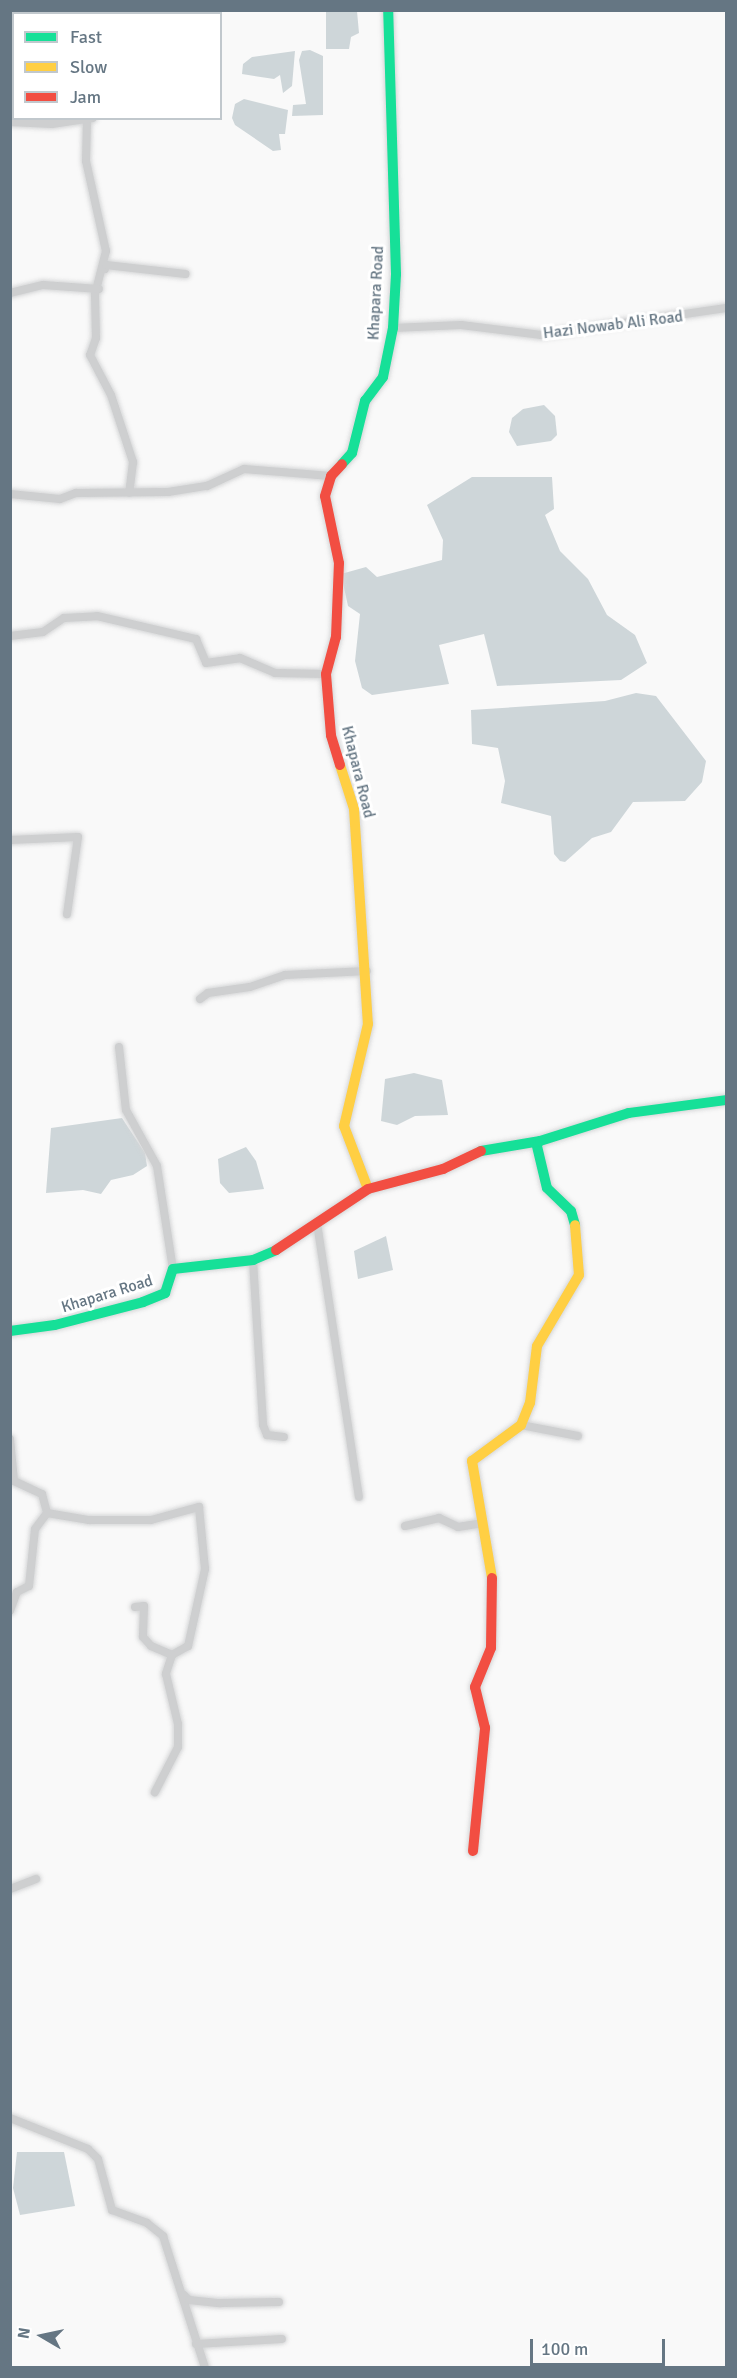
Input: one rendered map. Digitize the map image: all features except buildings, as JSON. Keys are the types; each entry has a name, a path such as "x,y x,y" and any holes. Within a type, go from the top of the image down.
{"street":[{"name":"Khapara Road","path":"10,1331 55,1325 143,1302 165,1293 172,1269 253,1260 317,1223 368,1189 353,1155 344,1111 366,1034 367,971 354,809 331,735 326,674 336,637 339,563 325,496 331,476 352,453 365,401 383,377 393,328 396,274 388,10"},
{"path":"10,122 63,120"},
{"path":"90,120 86,161 106,251 104,271"},
{"path":"129,493 133,462 111,395 90,355 96,338 99,289 106,265 185,274"},
{"path":"10,293 43,285 99,289"},
{"name":"Hazi Nowab Ali Road","path":"393,328 461,326 541,335 726,308"},
{"path":"10,494 60,499 76,493 129,493 207,486 244,469 331,476"},
{"path":"10,636 43,632 64,618 97,616 196,639 206,663 240,658 275,673 326,674"},
{"path":"10,840 78,837 67,914"},
{"path":"200,999 208,993 250,987 285,975 367,971"},
{"path":"119,1047 126,1110 157,1166 172,1269"},
{"path":"368,1189 443,1169 488,1147 536,1142 629,1113 726,1100"},
{"path":"473,1851 485,1728 475,1687 491,1648 492,1576 472,1461 521,1425 530,1403 537,1346 579,1275 580,1248 571,1210 547,1188 536,1142"},
{"path":"317,1223 334,1362 359,1497"},
{"path":"253,1260 263,1425 267,1435 284,1437"},
{"path":"521,1425 578,1436"},
{"path":"10,1439 14,1480 42,1494 47,1513"},
{"path":"47,1513 89,1520 151,1520 199,1507 206,1569 188,1646 172,1655 166,1674 178,1724 178,1747 156,1792"},
{"path":"10,1611 17,1592 29,1586 35,1528 47,1513"},
{"path":"405,1526 439,1518 458,1527 482,1523"},
{"path":"135,1607 144,1606 143,1637 151,1646 172,1655"},
{"path":"10,1889 36,1879"},
{"path":"10,2118 88,2149 98,2159 112,2210 147,2223 163,2236 184,2295 196,2344 205,2367"},
{"path":"184,2295 189,2300 220,2303 279,2302"},
{"path":"196,2344 282,2339"}],"shaded area":[{"path":"326,11 357,11 359,33 351,37 349,49 326,49"},
{"path":"310,50 323,56 323,115 292,116 293,105 306,104 299,60 302,51"},
{"path":"295,51 292,86 283,93 280,75 274,79 242,74 243,64 252,57"},
{"path":"244,99 288,110 285,134 279,134 281,150 273,151 235,125 232,118 235,104"},
{"path":"544,405 555,416 557,435 551,441 517,446 509,432 512,418 523,409"},
{"path":"472,477 552,477 554,509 545,515 560,551 588,579 607,615 635,635 647,663 621,680 497,686 484,634 439,645 449,684 372,695 362,688 355,661 360,614 348,606 341,574 366,567 377,577 442,560 443,540 427,505"},
{"path":"636,693 656,696 706,761 702,782 685,801 633,802 611,832 592,838 565,862 560,861 554,854 551,816 501,803 505,781 498,748 472,744 471,710 605,701"},
{"path":"414,1073 442,1080 448,1115 415,1116 397,1125 381,1121 385,1079"},
{"path":"122,1118 145,1153 147,1166 133,1175 111,1180 101,1194 83,1190 46,1193 51,1128"},
{"path":"246,1147 256,1161 264,1189 229,1193 220,1183 218,1159"},
{"path":"386,1236 393,1270 358,1279 354,1251"},
{"path":"17,2152 64,2152 75,2206 20,2215 13,2188"}],"traffic: fast":[{"path":"342,464 352,453 365,401 383,377 393,328 396,274 388,10"},
{"path":"481,1151 540,1141 629,1113 726,1100"},
{"path":"536,1142 547,1188 571,1211 575,1225"},
{"path":"10,1331 55,1325 143,1302 165,1293 173,1269 253,1260 276,1250"}],"traffic: slow":[{"path":"340,765 354,809 368,1024 344,1126 368,1189"},
{"path":"492,1578 472,1461 521,1425 530,1403 537,1346 579,1275 575,1225"}],"traffic: jam":[{"path":"340,765 331,735 326,674 336,637 339,563 325,496 331,476 342,464"},
{"path":"276,1250 368,1189 443,1169 481,1151"},
{"path":"473,1851 485,1728 475,1687 491,1648 492,1578"}]}
